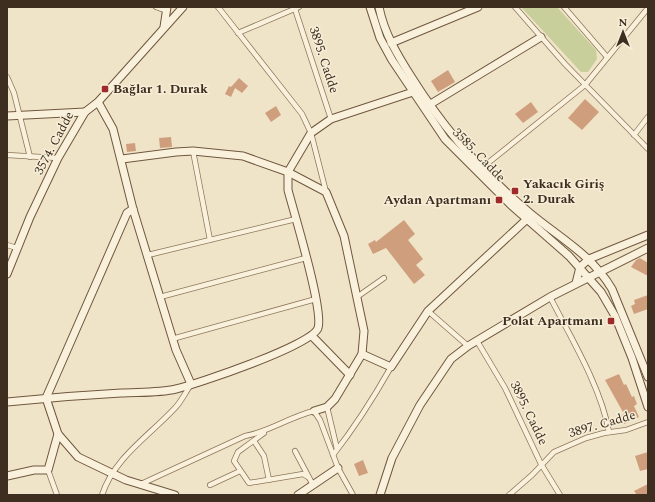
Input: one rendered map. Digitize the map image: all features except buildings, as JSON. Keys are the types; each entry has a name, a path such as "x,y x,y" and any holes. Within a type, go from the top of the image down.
{"street":[{"path":"156,7 167,9 164,28"},
{"name":"3574. Cadde","path":"7,274 16,248 58,158 85,112 98,102 183,7"},
{"path":"140,484 245,436 258,434 302,414 328,407 335,399 362,354 364,331 344,236 326,192 311,133 302,114 218,7"},
{"name":"3585. Cadde","path":"370,7 387,51 413,92 453,148 527,220 560,247 580,267 601,292 615,316 638,372 648,407"},
{"name":"3585. Cadde","path":"379,7 383,24 392,43 429,104 458,142 530,213 589,259 600,272 612,289 648,377"},
{"path":"392,43 478,7"},
{"path":"515,7 585,85 648,149"},
{"path":"564,7 607,57"},
{"path":"238,33 297,8"},
{"name":"3895. Cadde","path":"297,8 332,119"},
{"path":"483,167 585,85 648,8"},
{"path":"429,104 541,37"},
{"path":"7,77 14,93 30,157"},
{"path":"7,402 46,398 175,390 296,346 312,336 319,326 316,299 288,190 288,172 311,133 332,119 413,92"},
{"path":"98,102 113,129 122,158 133,209 172,338 191,384"},
{"path":"7,116 85,112"},
{"path":"634,135 648,117"},
{"path":"122,158 193,151 244,156 288,172 326,192"},
{"path":"193,151 210,240"},
{"path":"7,155 58,158"},
{"path":"133,209 127,213 46,398 58,434 78,457 111,473 175,495"},
{"path":"148,255 296,219"},
{"path":"333,454 371,402 391,367 428,311 527,220"},
{"path":"576,283 580,267 589,259 648,235"},
{"path":"7,245 16,248"},
{"path":"380,495 392,458 420,404 451,359 468,346 550,297 648,248"},
{"path":"160,297 306,258"},
{"path":"357,297 384,278"},
{"path":"550,297 592,382 607,420 609,432"},
{"path":"172,338 316,299"},
{"path":"428,311 468,346"},
{"path":"312,336 350,375"},
{"name":"3895. Cadde","path":"477,341 505,388 541,464 560,495"},
{"path":"362,354 391,367"},
{"path":"102,495 111,473 147,434 175,408 191,384"},
{"path":"328,407 337,449"},
{"path":"314,411 320,420 338,468 353,495"},
{"name":"3897. Cadde","path":"509,495 532,475 554,452 586,438 609,432 626,430 648,422"},
{"path":"268,429 238,452 234,461 240,471 250,483 303,474 308,477"},
{"path":"57,495 48,470 58,434"},
{"path":"254,441 264,456 269,480"},
{"path":"295,451 313,485"},
{"path":"298,495 338,468"},
{"path":"7,476 34,470 48,470"},
{"path":"210,485 240,471"}],"green space":[{"path":"521,7 557,7 596,50 597,59 588,72 581,72"}],"place":[{"name":"Bağlar 1. Durak","path":"105,89"},
{"name":"Yakacık Giriş 2. Durak","path":"515,191"},
{"name":"Aydan Apartmanı","path":"499,200"},
{"name":"Polat Apartmanı","path":"611,321"}]}
